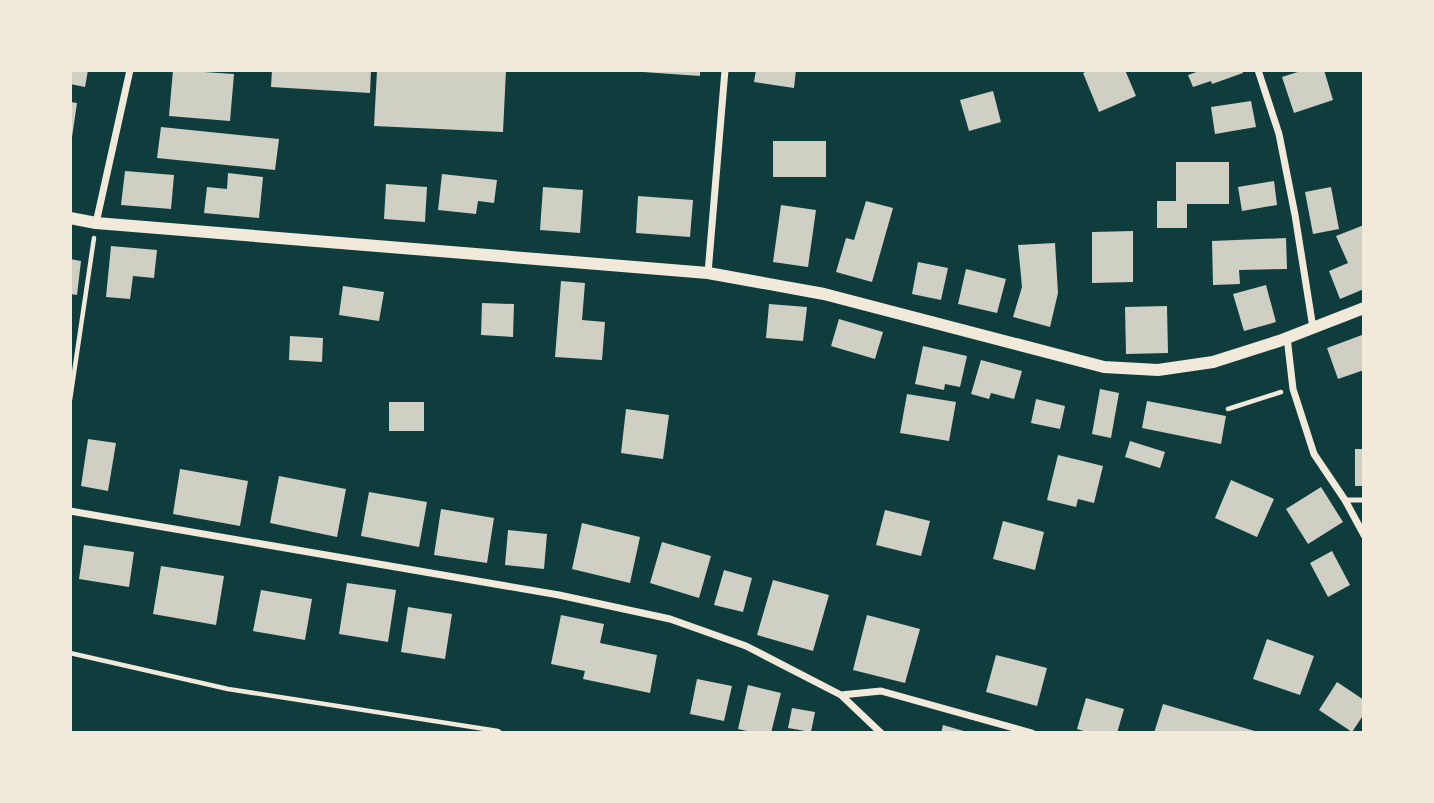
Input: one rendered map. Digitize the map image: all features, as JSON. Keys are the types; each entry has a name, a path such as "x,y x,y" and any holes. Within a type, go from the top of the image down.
{"street":[{"path":"96,223 130,70"},
{"path":"708,273 726,70"},
{"path":"1258,70 1279,134 1313,328"},
{"path":"70,218 96,223 708,273 824,294 1104,367 1158,370 1213,362 1364,308"},
{"path":"1287,337 1293,389 1314,454 1345,500 1364,536"},
{"path":"70,510 559,595 670,618 746,646 841,695 881,733"},
{"path":"841,695 881,691 1032,733"}],"lane":[{"path":"1345,500 1364,500"}],"path":[{"path":"70,400 96,223"},
{"path":"1228,409 1256,398 1293,389"},
{"path":"70,653 228,689 501,733"}],"building":[{"path":"70,70 88,70 85,87 70,84"},
{"path":"173,70 234,74 230,121 169,116"},
{"path":"272,70 371,70 370,93 271,87"},
{"path":"377,70 506,70 503,132 374,126"},
{"path":"700,70 700,76 643,72"},
{"path":"756,70 796,70 794,88 754,82"},
{"path":"1090,70 1125,70 1136,96 1099,112 1083,73"},
{"path":"1202,70 1242,70 1243,73 1212,84 1211,81 1193,87 1188,75"},
{"path":"1304,70 1324,70 1333,100 1294,113 1282,77"},
{"path":"993,91 1001,122 969,131 960,100"},
{"path":"1251,101 1256,127 1215,134 1211,107"},
{"path":"70,102 77,103 72,137 70,137"},
{"path":"161,127 279,139 275,170 157,158"},
{"path":"773,141 826,141 826,177 773,177"},
{"path":"1176,162 1229,162 1229,204 1187,204 1187,228 1157,228 1157,201 1176,201"},
{"path":"125,171 174,175 171,209 121,205"},
{"path":"228,173 263,177 259,218 204,213 207,187 227,189"},
{"path":"442,174 497,180 494,203 478,201 476,214 438,210"},
{"path":"1274,181 1277,205 1242,211 1238,187"},
{"path":"386,184 427,187 425,222 384,219"},
{"path":"543,187 583,190 580,233 540,230"},
{"path":"1331,187 1339,229 1313,234 1305,192"},
{"path":"638,196 693,200 690,237 636,233"},
{"path":"866,201 893,208 872,282 836,272 846,238 854,240"},
{"path":"781,205 816,210 808,267 773,262"},
{"path":"1364,225 1364,289 1340,299 1329,271 1348,263 1336,236"},
{"path":"1133,231 1133,282 1092,283 1092,232"},
{"path":"1286,238 1287,269 1239,270 1240,284 1213,285 1212,241"},
{"path":"1055,243 1058,293 1050,327 1013,317 1022,287 1018,245"},
{"path":"111,246 157,250 154,278 133,276 130,299 106,297"},
{"path":"70,259 81,261 77,295 70,294"},
{"path":"918,262 948,268 941,300 912,294"},
{"path":"966,269 1006,279 997,313 958,304"},
{"path":"561,281 585,283 582,320 605,322 602,360 555,357"},
{"path":"1266,285 1276,322 1244,331 1233,294"},
{"path":"343,286 384,292 379,321 339,315"},
{"path":"482,303 514,304 513,337 481,335"},
{"path":"769,304 807,307 803,341 766,338"},
{"path":"1167,306 1168,353 1126,354 1125,307"},
{"path":"839,319 883,332 875,359 831,346"},
{"path":"1362,335 1364,370 1338,379 1327,348"},
{"path":"290,336 323,338 322,362 289,360"},
{"path":"923,346 967,356 960,387 945,384 944,390 915,384"},
{"path":"981,360 1022,371 1014,399 991,393 989,399 971,394"},
{"path":"1100,389 1119,393 1111,438 1092,434"},
{"path":"907,394 956,402 949,441 900,433"},
{"path":"1036,399 1065,406 1060,429 1031,423"},
{"path":"1147,401 1226,416 1221,444 1142,428"},
{"path":"389,402 424,402 424,431 389,431"},
{"path":"626,409 669,415 663,459 621,453"},
{"path":"88,439 116,443 108,491 81,486"},
{"path":"1130,441 1165,452 1160,468 1125,457"},
{"path":"1355,449 1364,449 1364,486 1355,486"},
{"path":"1058,455 1103,466 1094,503 1078,499 1076,507 1047,500"},
{"path":"180,469 248,481 240,526 173,514"},
{"path":"279,476 346,489 337,537 270,523"},
{"path":"1231,480 1274,499 1257,537 1215,518"},
{"path":"1321,487 1343,522 1308,544 1286,509"},
{"path":"369,492 427,502 419,547 361,536"},
{"path":"441,509 494,518 487,563 434,555"},
{"path":"885,510 930,521 921,556 876,545"},
{"path":"1003,521 1044,532 1035,570 993,559"},
{"path":"582,523 640,537 630,583 572,569"},
{"path":"508,530 547,534 544,569 505,565"},
{"path":"662,542 711,556 699,598 650,583"},
{"path":"84,545 134,552 129,587 79,579"},
{"path":"1332,551 1350,585 1328,597 1310,563"},
{"path":"161,566 224,576 216,625 153,614"},
{"path":"724,570 752,578 743,612 714,605"},
{"path":"773,580 829,595 813,651 757,635"},
{"path":"347,583 396,590 388,642 339,634"},
{"path":"261,590 312,599 305,640 253,631"},
{"path":"408,607 452,614 445,659 401,652"},
{"path":"561,615 604,624 600,643 657,655 650,693 583,679 585,671 551,664"},
{"path":"867,615 920,629 905,683 853,670"},
{"path":"1267,639 1314,656 1300,695 1253,679"},
{"path":"996,655 1047,668 1037,706 986,692"},
{"path":"697,679 732,686 724,721 690,714"},
{"path":"1337,682 1364,700 1364,714 1352,732 1319,710"},
{"path":"748,685 781,693 771,733 738,729"},
{"path":"1086,698 1124,709 1117,733 1090,733 1077,729"},
{"path":"1163,704 1258,732 1258,733 1154,733"},
{"path":"792,708 815,712 811,732 788,728"},
{"path":"943,725 967,732 967,733 941,733"}]}
